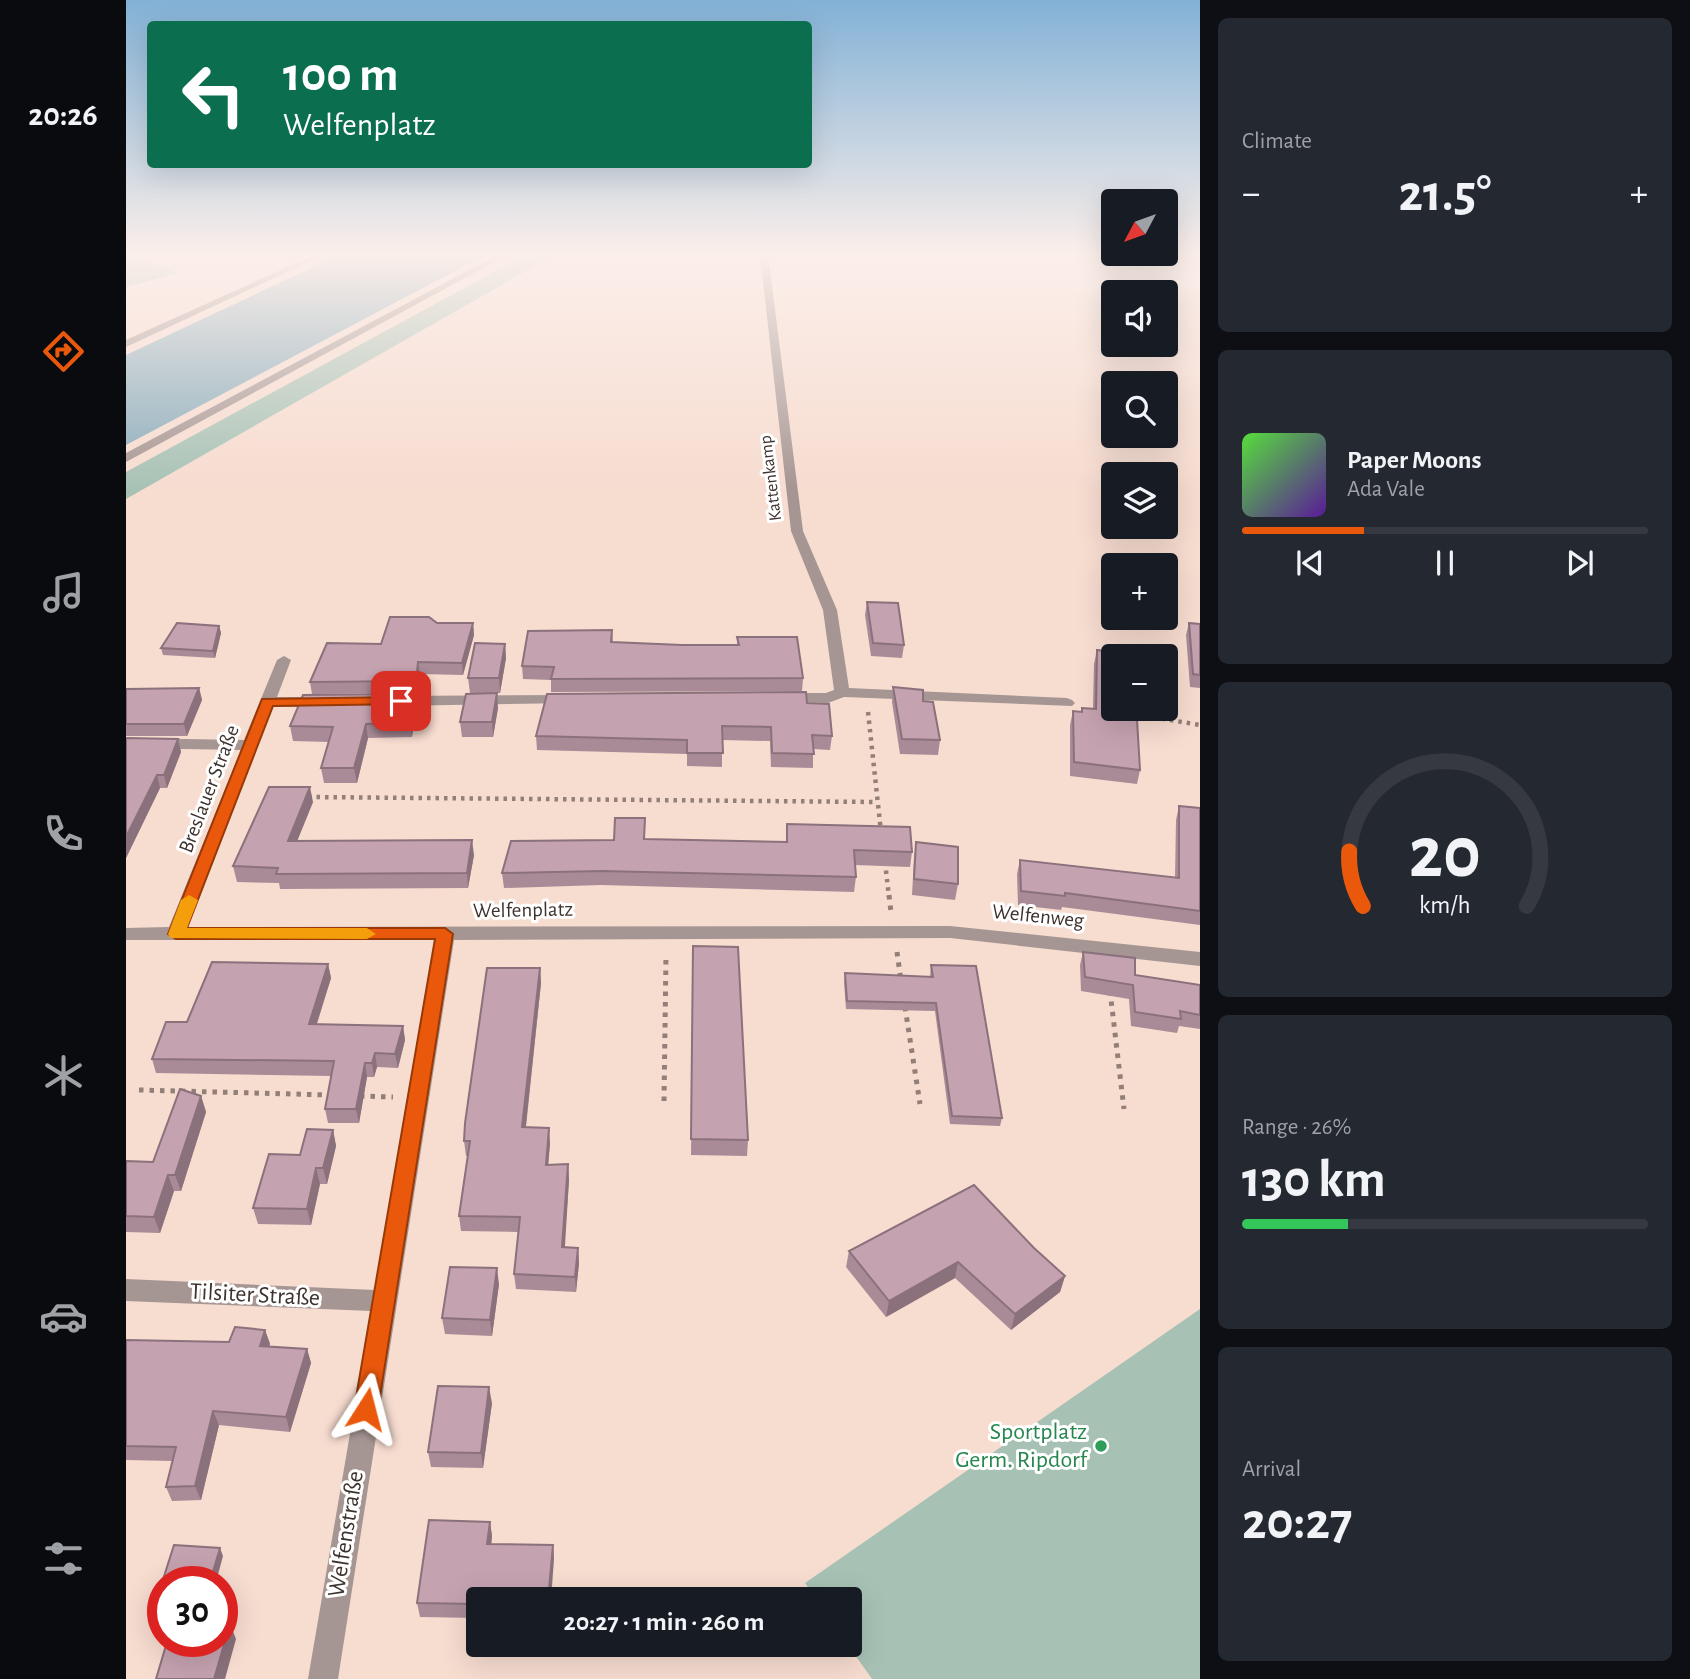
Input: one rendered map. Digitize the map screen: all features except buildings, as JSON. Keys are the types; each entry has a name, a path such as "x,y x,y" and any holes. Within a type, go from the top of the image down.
{"street":[{"path":"126,344 151,332"},
{"path":"126,458 359,332"},
{"name":"Kattenkamp","path":"773,332 797,531 830,610 842,692"},
{"name":"Breslauer Straße","path":"176,934 284,660"},
{"path":"774,698 828,698 842,692 1067,703"},
{"path":"377,701 582,700"},
{"path":"267,702 336,702"},
{"path":"126,743 250,745"},
{"name":"Welfenplatz","path":"126,934 871,930"},
{"name":"Welfenweg","path":"871,930 974,933 1200,958"},
{"name":"Welfenstraße","path":"323,1679 445,934"},
{"name":"Tilsiter Straße","path":"126,1290 384,1301"}],"path":[{"path":"866,694 882,841"},
{"path":"1178,721 1200,724"},
{"path":"299,797 877,802"},
{"path":"884,853 902,984"},
{"path":"664,1101 667,931"},
{"path":"1105,946 1124,1109"},
{"path":"904,997 920,1104"},
{"path":"139,1090 340,1095"},
{"path":"353,1096 420,1097"}],"green space":[{"path":"383,332 418,332 126,499 126,472"},
{"name":"Sportplatz Germ. Ripdorf","path":"1200,1309 1200,1679 872,1679 856,1657 862,1657 862,1587 808,1587 805,1583"}],"water":[{"path":"174,332 339,332 126,445 126,355"}],"slow traffic":[{"path":"189,900 176,934 367,934"}],"place":[{"name":"Sportplatz Germ. Ripdorf","path":"1101,1446"}],"route":[{"path":"366,1409 445,934 176,934 267,702 401,701"}]}
